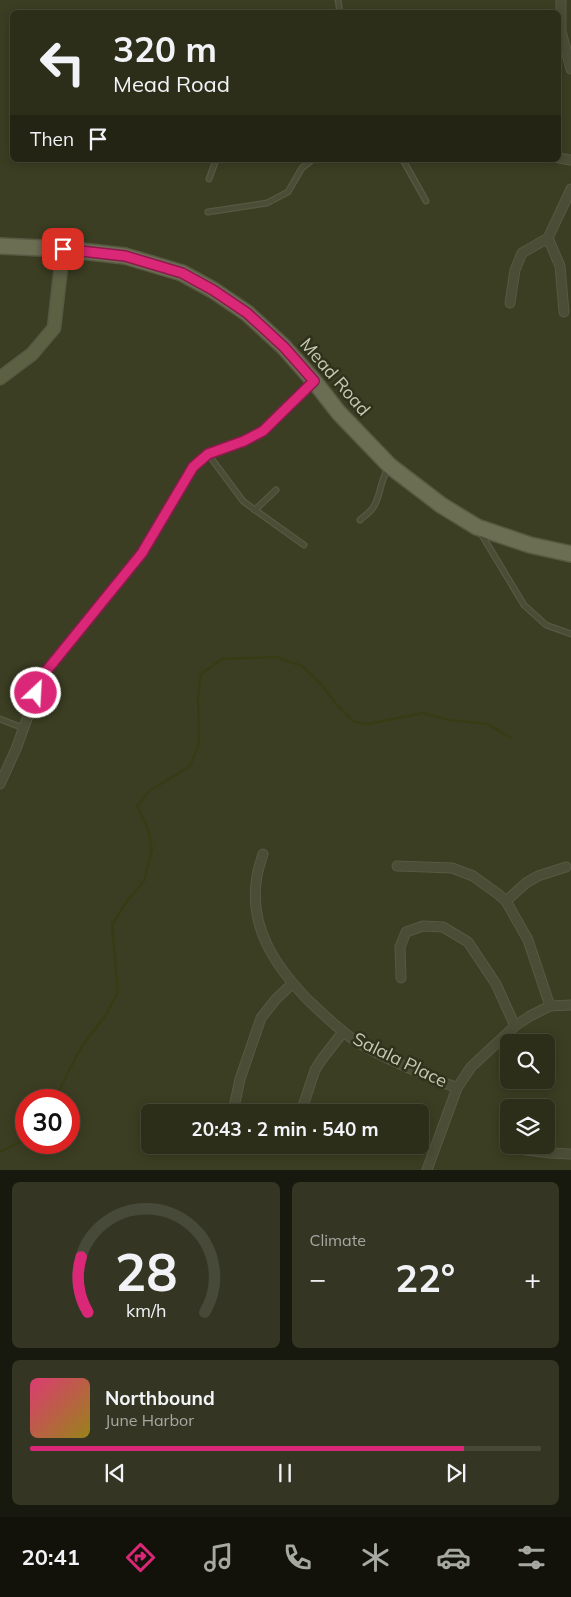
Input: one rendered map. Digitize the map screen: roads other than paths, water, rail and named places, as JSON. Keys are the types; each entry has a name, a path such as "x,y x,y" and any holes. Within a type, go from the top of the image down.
{"main road":[{"name":"Mead Road","path":"0,246 63,249 125,256 182,273 213,290 247,313 284,347 339,413 390,466 441,505 476,527 530,545 571,554"},
{"path":"0,378 32,354 54,328 63,249"}],"street":[{"path":"561,0 561,31 571,69"},
{"path":"510,303 515,270 522,253 548,238 571,188"},
{"path":"548,238 560,266 564,312"},
{"path":"0,784 16,749 43,675 142,553 193,467 208,454 244,441 263,431 314,381"},
{"name":"Salala Place","path":"264,854 257,877 256,906 260,931 272,957 292,984 338,1029 392,1061 457,1088"},
{"path":"397,866 452,868 474,876 506,901 528,940 550,1006"},
{"path":"506,901 526,883 538,876 566,867"},
{"path":"401,978 400,947 406,932 422,926 443,927 468,942 496,984 515,1026"},
{"path":"235,1104 240,1079 261,1018 276,999 292,984"},
{"path":"427,1170 457,1088 471,1067 515,1026 530,1016 550,1006 571,1005"},
{"path":"304,1104 315,1070 322,1058 344,1032"},
{"path":"555,1153 571,1154"}],"lane":[{"path":"209,179 215,162"},
{"path":"208,212 276,200 288,192 302,168 310,162"},
{"path":"403,162 426,201"},
{"path":"208,454 243,501 304,545"},
{"path":"360,520 373,508 384,474 390,466"},
{"path":"255,510 276,490"},
{"path":"476,527 524,605 546,625 571,634"},
{"path":"0,719 23,728"}],"waterway":[{"path":"60,1089 82,1046 105,1016 118,992 112,924 144,881 152,850 148,829 137,806 149,791 189,767 199,745 198,696 201,674 222,659 276,657 302,666 322,685 337,705 354,722 368,724 423,713 449,720 488,724 511,738"},
{"path":"0,1152 15,1144"}]}
